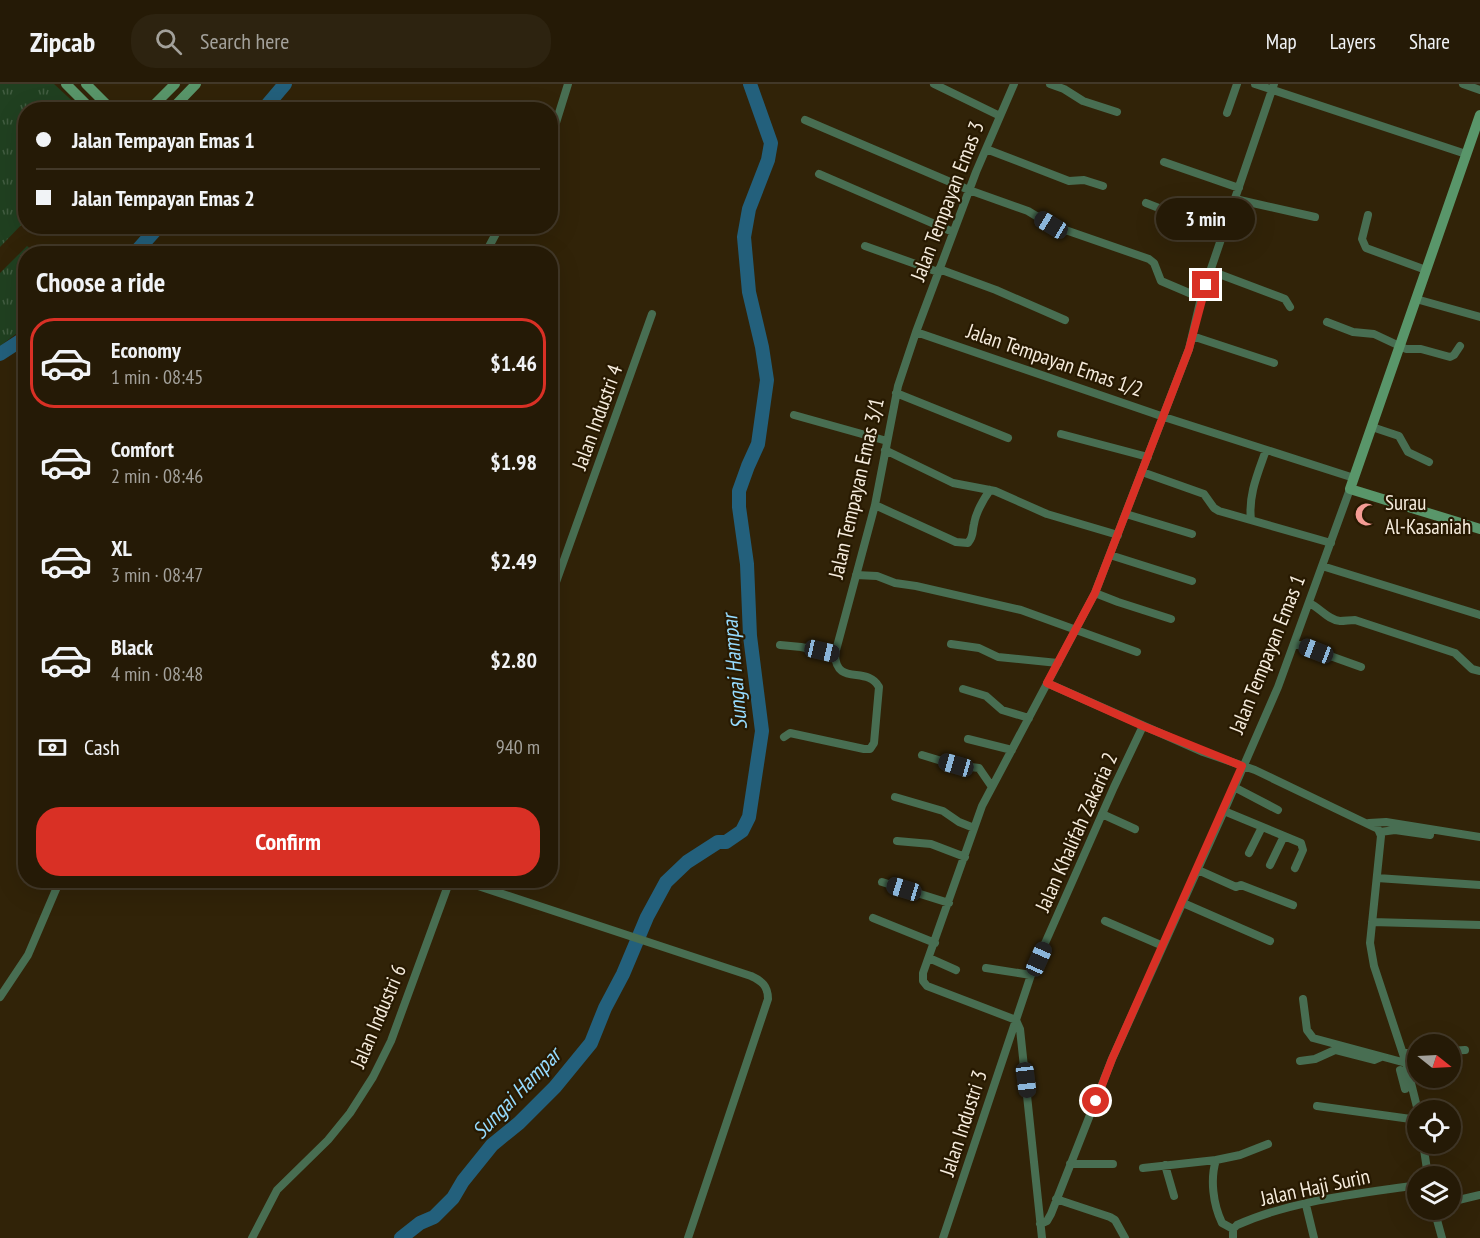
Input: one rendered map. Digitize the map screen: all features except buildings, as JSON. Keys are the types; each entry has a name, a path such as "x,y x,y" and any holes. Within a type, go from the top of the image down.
{"street":[{"path":"66,84 84,102"},
{"path":"86,84 104,102"},
{"path":"157,102 175,84"},
{"path":"179,102 196,84"},
{"path":"558,116 568,84"},
{"path":"934,84 1000,116"},
{"name":"Jalan Tempayan Emas 3","path":"916,332 969,190 1014,84"},
{"path":"1050,84 1064,89 1083,101 1117,112"},
{"path":"1227,113 1237,84"},
{"path":"1255,84 1273,87 1466,154"},
{"path":"1463,84 1480,90"},
{"path":"1042,1238 1029,1101 1020,1029 1016,1020 927,986 923,977 974,828 992,787 1095,593 1118,535 1189,349 1201,298 1273,87"},
{"name":"Jalan Tempayan Emas 1","path":"1040,1224 1048,1219 1111,1062 1278,687 1354,478 1480,115"},
{"path":"805,120 969,190 1028,211 1051,225 1149,259 1154,263 1161,281 1201,298"},
{"path":"986,149 1069,182 1084,180 1103,186"},
{"path":"1164,162 1239,188"},
{"path":"819,174 953,232"},
{"path":"1235,199 1315,217"},
{"path":"1146,203 1224,233"},
{"path":"1368,215 1362,239 1366,249 1426,270"},
{"path":"865,246 996,290 1065,320"},
{"path":"1210,271 1285,299 1290,307"},
{"path":"1416,299 1480,317"},
{"name":"Jalan Industri 4","path":"558,577 652,314"},
{"path":"1327,322 1353,332 1374,334 1406,349 1421,349 1450,357 1455,355 1460,346"},
{"name":"Jalan Tempayan Emas 3/1","path":"835,654 875,505 896,393 916,332"},
{"name":"Jalan Tempayan Emas 1/2","path":"916,332 1164,417 1354,478"},
{"path":"1192,336 1274,363"},
{"path":"896,393 1008,438"},
{"path":"794,415 887,441"},
{"path":"1372,427 1399,436 1408,452 1428,462"},
{"path":"1061,434 1148,457"},
{"path":"885,450 953,483 990,490 1047,514 1118,535"},
{"path":"1251,520 1249,506 1251,495 1266,450"},
{"path":"1142,472 1204,494 1216,510 1331,543"},
{"path":"1350,489 1480,529"},
{"path":"875,505 956,542 968,543 974,532 974,521 990,490"},
{"path":"1126,514 1192,534"},
{"path":"1110,555 1192,581"},
{"path":"1322,566 1480,615"},
{"path":"856,575 877,576 895,583 1021,610 1137,652"},
{"path":"1095,593 1171,619"},
{"path":"1309,603 1317,606 1332,619 1355,620 1455,653 1472,669 1480,671"},
{"path":"1294,643 1361,667"},
{"path":"951,644 979,648 998,657 1058,663"},
{"path":"780,645 801,646 835,654 836,666 840,671 876,681 880,693 873,746 864,749 790,733 784,736"},
{"path":"1047,683 1143,726 1255,770 1368,823 1380,832 1395,830 1430,835"},
{"path":"963,689 986,696 1002,710 1029,718"},
{"name":"Jalan Khalifah Zakaria 2","path":"1016,1020 1031,975 1143,726"},
{"path":"968,739 1012,750"},
{"path":"922,755 956,765 979,768 992,787"},
{"path":"1234,788 1278,810"},
{"path":"895,797 943,811 959,822 974,828"},
{"path":"1224,811 1301,843 1304,847 1295,868"},
{"path":"1102,814 1135,829"},
{"path":"1368,823 1386,822 1480,837"},
{"path":"1250,853 1262,827"},
{"path":"1380,832 1370,943 1374,966 1406,1063 1405,1089"},
{"path":"1270,865 1284,836"},
{"path":"897,841 931,844 965,857"},
{"path":"1198,870 1236,887 1241,885 1293,905"},
{"path":"1377,878 1480,885"},
{"path":"882,882 949,903"},
{"path":"0,997 28,955 57,888"},
{"name":"Jalan Industri 6","path":"252,1238 285,1180 307,1162 328,1140 350,1113 373,1077 391,1041 447,888"},
{"path":"484,888 759,980 768,992 768,999 688,1238"},
{"path":"1183,903 1270,941"},
{"path":"873,918 934,943"},
{"path":"1106,921 1163,946"},
{"path":"1372,922 1480,925"},
{"path":"929,958 956,970"},
{"path":"986,969 1031,975"},
{"path":"1303,999 1309,1035 1318,1040 1406,1063"},
{"name":"Jalan Industri 3","path":"944,1238 1016,1020"},
{"path":"1300,1061 1315,1059 1335,1050 1374,1060 1381,1056"},
{"path":"1461,1050 1465,1050"},
{"path":"1400,1070 1407,1079"},
{"path":"1317,1106 1407,1118"},
{"path":"1143,1168 1216,1160 1240,1155 1268,1144"},
{"path":"1216,1160 1213,1176 1216,1204 1222,1223 1233,1229 1233,1238"},
{"path":"1070,1164 1113,1164"},
{"path":"1165,1165 1174,1196"},
{"name":"Jalan Haji Surin","path":"1233,1229 1244,1222 1332,1198 1407,1187"},
{"path":"1461,1199 1480,1195"},
{"path":"1056,1200 1110,1217 1125,1238"},
{"path":"1306,1205 1314,1238"},
{"path":"1437,1220 1442,1238"}],"green space":[{"path":"0,84 54,84 73,102 18,102 18,228 0,247"},
{"path":"18,255 18,332 0,346 0,273"}],"waterway":[{"path":"270,102 285,84"},
{"name":"Sungai Hampar","path":"401,1238 420,1223 434,1217 453,1198 463,1181 492,1145 519,1123 555,1087 591,1043 647,917 666,882 687,862 718,842 726,842 742,831 749,817 762,731 750,636 747,564 739,491 758,444 767,380 749,292 744,237 749,209 768,160 771,143 750,84"},
{"path":"141,246 152,234"},
{"path":"0,354 18,342"}],"place":[{"name":"Surau Al-Kasaniah","path":"1367,514"}],"route":[{"path":"1096,1101 1112,1059 1242,766 1203,752 1047,683 1095,593 1189,349 1206,285"}]}
